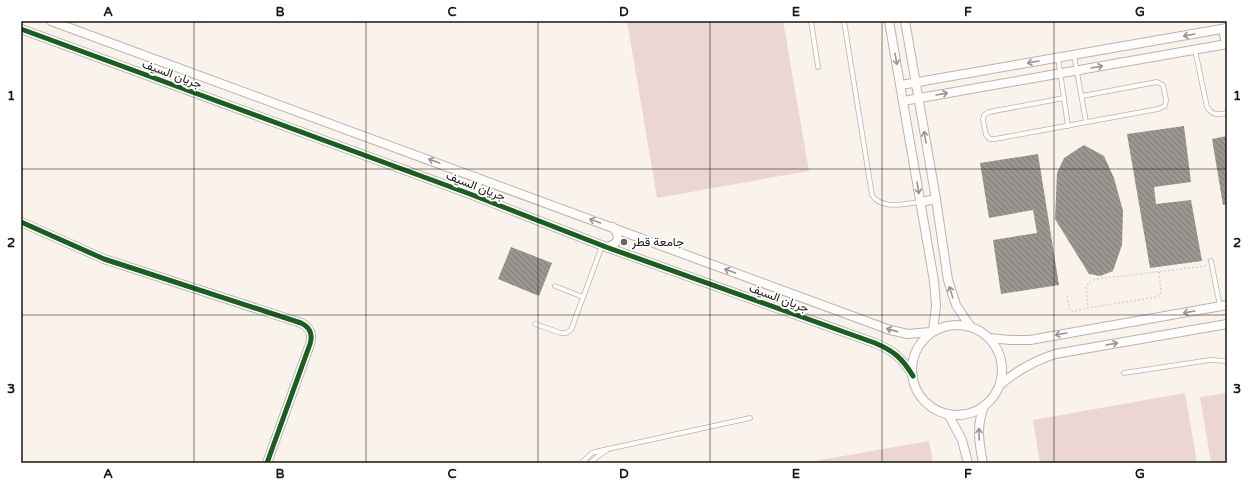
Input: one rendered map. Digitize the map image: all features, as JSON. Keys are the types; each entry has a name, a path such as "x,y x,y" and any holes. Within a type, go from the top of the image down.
{"street":[{"name":"جريان السيف","path":"51,21 890,330 908,334 932,332"},
{"path":"889,21 936,294 936,306 932,332"},
{"path":"905,21 936,199 948,280 951,293 959,310 970,326"},
{"path":"900,85 1225,28 1227,44 903,101"},
{"name":"جريان السيف","path":"21,29 470,194 604,247 875,343 887,348 899,357 913,376"},
{"path":"470,194 477,190 478,184 476,177"},
{"path":"921,202 936,199"},
{"path":"21,222 104,259 280,316 300,323 308,328 311,336 310,344 267,463"},
{"path":"604,247 613,245 618,239 618,234 613,227"},
{"path":"989,338 1030,340 1223,306"},
{"path":"955,324 970,326 989,338 997,350 1002,364 999,386 993,397 984,406 971,413 948,414 934,409 922,398 914,385 912,369 914,354 922,341 932,332 955,324"},
{"path":"999,386 1031,363 1055,354 1227,324"},
{"path":"983,463 978,430 984,406"},
{"path":"948,414 954,422 962,440 968,463"}],"lane":[{"path":"811,21 818,67"},
{"path":"844,21 872,196 878,202 885,205 921,202"},
{"path":"1195,50 1207,107 1212,113 1215,114 1227,113"},
{"path":"1074,55 1086,122"},
{"path":"1058,58 1068,126"},
{"path":"1064,98 988,112 984,115 983,120 986,135 992,139 1160,109 1165,106 1166,100 1163,86 1157,82 1082,96"},
{"path":"534,324 561,334 570,330 604,247"},
{"path":"1212,263 1223,306"},
{"path":"555,286 583,296"},
{"path":"1124,373 1210,360 1227,361"},
{"path":"581,463 592,454 606,449 750,418"},
{"path":"590,463 598,456 613,448"}],"path":[{"path":"1088,308 1086,286 1096,279 1159,272 1212,263"},
{"path":"1067,296 1071,311 1157,297 1161,292 1159,272"}],"shaded area":[{"path":"627,21 783,21 809,171 657,198"},
{"path":"1185,393 1197,463 1040,463 1033,420"},
{"path":"1227,393 1227,463 1211,463 1200,397"},
{"path":"929,441 933,463 803,463"}],"building":[{"path":"1184,126 1191,182 1154,187 1156,204 1191,200 1202,261 1150,268 1127,134"},
{"path":"1227,136 1227,204 1223,205 1212,139"},
{"path":"1084,145 1104,156 1114,178 1123,211 1122,245 1113,271 1100,276 1089,274 1055,219 1057,173 1064,158"},
{"path":"1038,154 1059,285 1001,294 993,240 1037,233 1033,210 989,218 980,163"},
{"path":"511,247 552,263 539,296 498,279"}],"cycle path":[{"path":"21,29 470,194 606,247 875,343 897,356 905,364 913,376"},
{"path":"21,222 104,259 301,323 307,327 311,334 311,341 267,463"}],"place":[{"name":"جامعة قطر","path":"624,242"}]}
